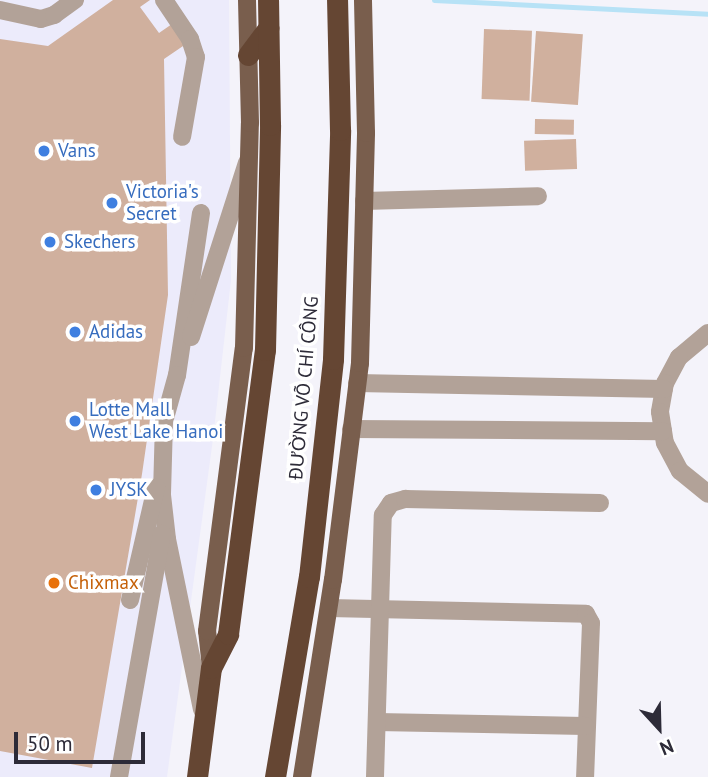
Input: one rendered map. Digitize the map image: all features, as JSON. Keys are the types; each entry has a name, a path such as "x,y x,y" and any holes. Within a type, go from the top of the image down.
{"highway":[{"path":"198,767 212,668 228,634 265,350 270,125 268,0"},
{"name":"ĐƯỜNG VÕ CHÍ CÔNG","path":"275,777 309,577 333,359 340,130 337,0"},
{"path":"248,55 268,28"}],"main road":[{"path":"212,668 207,631 244,348 249,157 247,0"},
{"path":"302,777 328,608 357,383 364,201 363,0"}],"street":[{"path":"164,0 190,39 196,57 182,137"},
{"path":"0,10 48,18 67,3"},
{"path":"205,720 165,520 162,459 164,422 249,157"},
{"path":"364,201 538,197"},
{"path":"177,375 201,213"},
{"path":"708,333 679,357 664,389 660,412 665,443 680,471 708,494"},
{"path":"357,383 664,389"},
{"path":"351,429 663,432"},
{"path":"130,600 162,459"},
{"path":"375,777 383,515 391,503 405,499 600,503"},
{"path":"119,777 165,520"},
{"path":"328,608 586,614 591,623 585,777"},
{"path":"377,722 585,726"},
{"path":"185,777 198,767"}],"shaded area":[{"name":"Lotte Mall West Lake Hanoi","path":"0,0 229,0 231,280 213,439 167,777 0,777"}],"building":[{"name":"Lotte Mall West Lake Hanoi","path":"113,0 150,0 140,7 159,33 172,24 186,44 164,59 168,295 142,474 92,768 0,751 0,39 48,46"},
{"path":"484,29 532,31 530,101 482,99"},
{"path":"536,31 583,34 578,105 531,102"},
{"path":"535,119 574,120 574,135 535,134"},
{"path":"576,139 577,169 525,171 524,141"}],"waterway":[{"path":"434,0 708,14"}],"place":[{"name":"Vans","path":"44,151"},
{"name":"Victoria's Secret","path":"112,203"},
{"name":"Skechers","path":"50,242"},
{"name":"Adidas","path":"75,332"},
{"name":"Lotte Mall West Lake Hanoi","path":"75,421"},
{"name":"JYSK","path":"96,490"},
{"name":"Chixmax","path":"54,583"}]}
